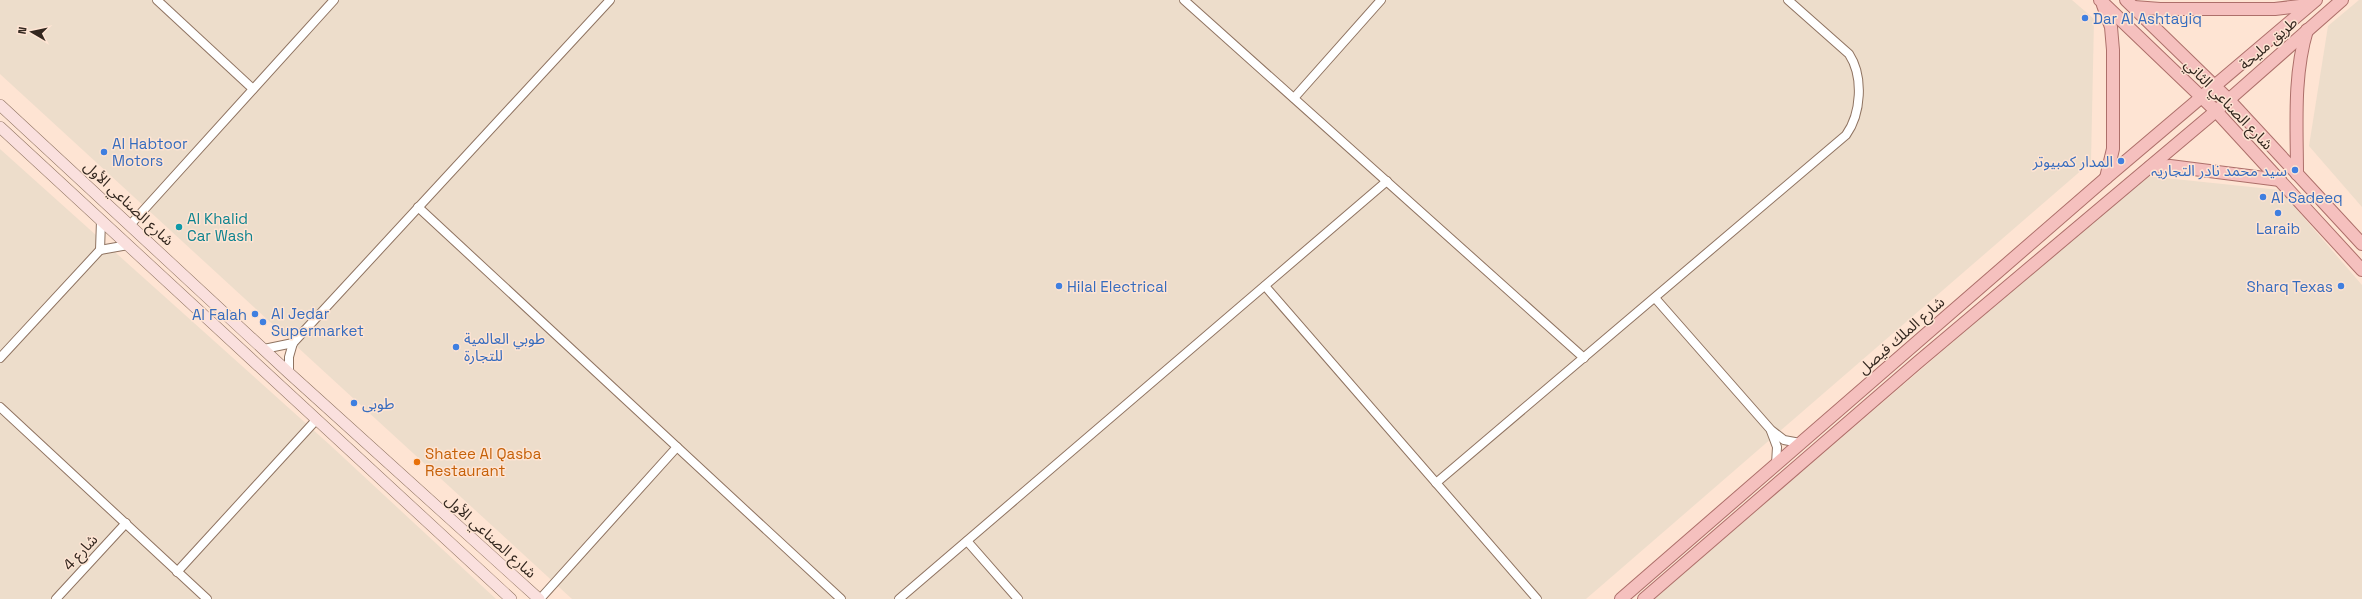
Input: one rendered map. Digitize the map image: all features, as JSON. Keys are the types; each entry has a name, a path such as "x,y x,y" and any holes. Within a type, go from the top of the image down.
{"main road":[{"name":"طريق مليحة","path":"2216,111 2342,0"},
{"path":"2101,1 2111,27 2113,50 2113,144 2106,178"},
{"name":"شارع الصناعي الثاني","path":"2101,1 2216,111 2362,270"},
{"name":"طريق مليحة","path":"2202,97 2214,85 2314,2"},
{"path":"2130,3 2160,9 2281,9 2314,2"},
{"name":"شارع الصناعي الثاني","path":"2130,3 2228,99 2362,244"},
{"path":"2297,174 2295,147 2300,74 2307,30"},
{"name":"شارع الملك فيصل","path":"1621,599 2106,178 2202,97"},
{"name":"شارع الصناعي الأول","path":"0,105 131,224 289,373 539,599"},
{"name":"شارع الملك فيصل","path":"1644,599 1917,363 2216,111"},
{"name":"شارع الصناعي الأول","path":"0,128 511,599"},
{"path":"2150,166 2170,166 2280,180"}],"street":[{"path":"158,0 253,89"},
{"path":"131,224 334,0"},
{"path":"289,373 289,357 293,343 610,0"},
{"path":"1184,0 1387,180 1584,358"},
{"path":"1294,98 1381,0"},
{"path":"1436,483 1841,141 1855,121 1858,106 1856,72 1852,60 1844,50 1788,0"},
{"path":"899,599 1387,180"},
{"path":"418,207 841,599"},
{"path":"100,250 101,221"},
{"path":"0,358 100,250 128,246"},
{"path":"1265,286 1537,599"},
{"path":"1655,298 1771,430 1784,440 1800,443"},
{"path":"264,349 293,343"},
{"path":"0,407 207,599"},
{"path":"178,572 317,419"},
{"path":"1771,430 1776,447 1776,464"},
{"path":"539,599 677,447"},
{"name":"شارع 4","path":"56,599 126,523"},
{"path":"967,541 1018,599"}],"shaded area":[{"path":"0,0 2072,0 2094,19 2091,162 1586,599 572,599 0,74"},
{"path":"2359,0 2362,0 2362,207 2309,146 2328,26"},
{"path":"0,149 330,445 496,599 0,599"},
{"path":"2146,176 2280,190 2362,285 2362,599 1654,599"}],"place":[{"name":"Dar Al Ashtayiq","path":"2085,18"},
{"name":"Al Habtoor Motors","path":"104,152"},
{"name":"المدار کمبیوتر","path":"2121,161"},
{"name":"سید محمد نادر التجاریہ","path":"2295,170"},
{"name":"Al Sadeeq","path":"2263,197"},
{"name":"Laraib","path":"2278,213"},
{"name":"Al Khalid Car Wash","path":"179,227"},
{"name":"Hilal Electrical","path":"1059,286"},
{"name":"Sharq Texas","path":"2341,286"},
{"name":"Al Falah","path":"255,314"},
{"name":"Al Jedar Supermarket","path":"263,322"},
{"name":"طوبي العالمية للتجارة","path":"456,347"},
{"name":"طوبى","path":"354,403"},
{"name":"Shatee Al Qasba Restaurant","path":"417,462"}]}
